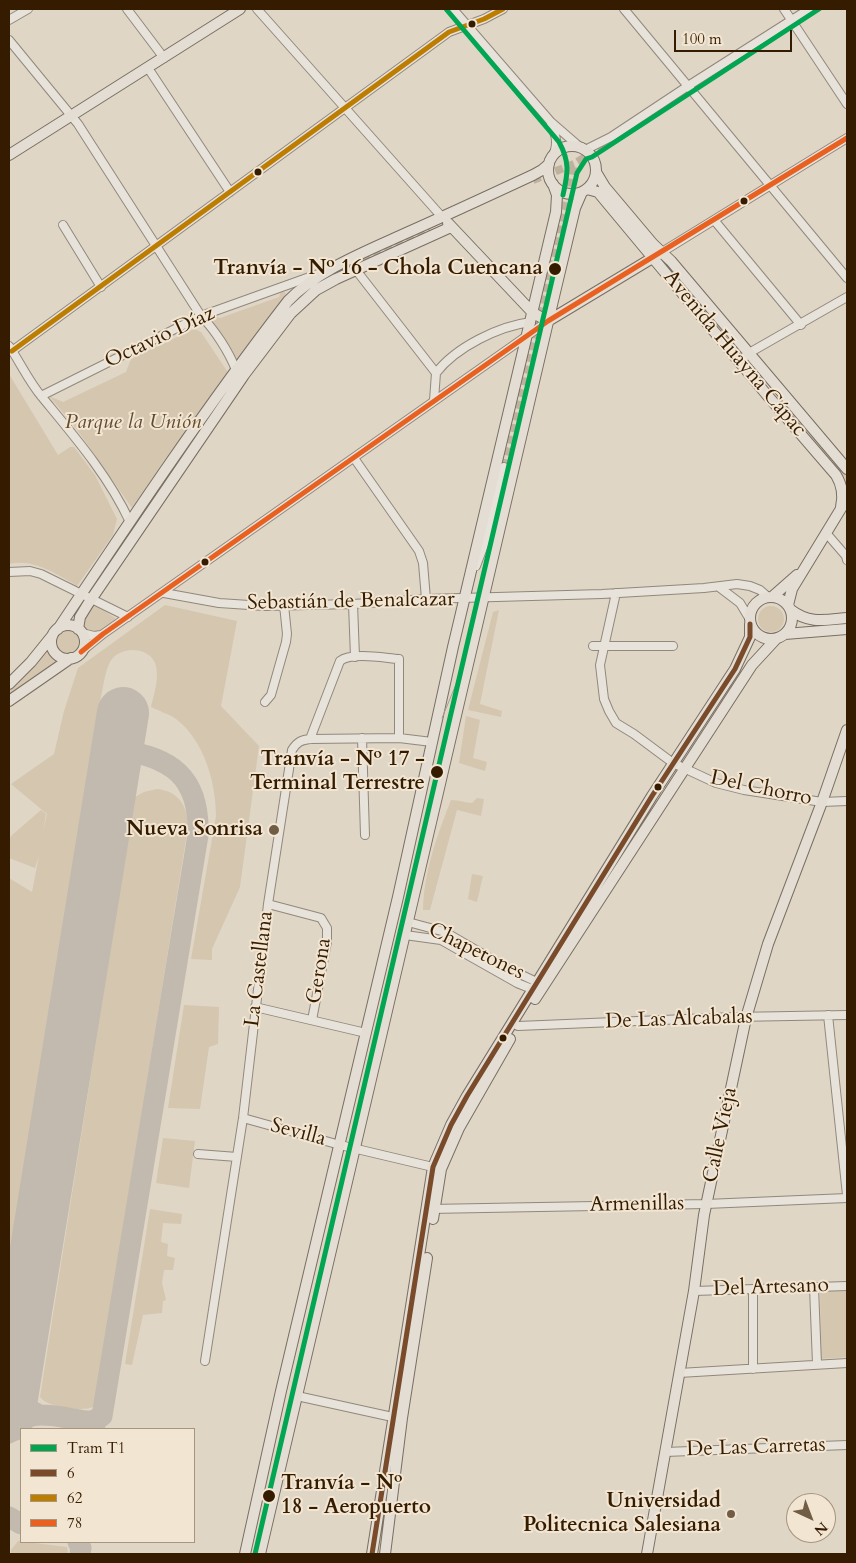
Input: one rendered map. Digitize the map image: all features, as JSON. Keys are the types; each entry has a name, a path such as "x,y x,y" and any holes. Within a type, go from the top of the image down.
{"main road":[{"path":"9,155 240,9"},
{"path":"9,701 81,652 84,642 80,631 80,617 288,301 311,281 362,253 533,175 542,170 560,150 570,146 583,149 592,157 596,165 596,172 592,184 584,190 575,194 564,192 553,184"},
{"path":"245,1554 281,1391 556,212 557,195 548,173 551,161"},
{"name":"Avenida Huayna Cápac","path":"596,172 605,187 653,244 657,255 671,261 847,469"},
{"path":"260,1554 548,321 575,208 584,190"},
{"name":"Avenida Huayna Cápac","path":"584,190 598,192 657,255 739,362 836,474 841,482 845,503"},
{"path":"442,217 532,318 548,321 657,255"},
{"path":"9,684 31,662 55,632 130,522 240,373 302,301 316,290 356,270 451,227"},
{"path":"532,318 551,309"},
{"path":"767,395 777,386"},
{"path":"538,987 752,665 790,626 792,620 789,608 792,589 845,503"},
{"path":"372,1554 398,1418 437,1168 455,1126 673,763 741,657 750,637 750,621 753,606 757,602 770,597 805,567"},
{"path":"770,597 780,599 802,618 812,620 847,618"},
{"path":"750,621 757,635 763,638 847,629"},
{"path":"72,658 63,658 55,653 51,645 55,632 68,625 80,631"},
{"name":"Calle Vieja","path":"647,1554 694,1291 706,1204 746,1018 768,944 847,730"},
{"path":"385,1554 398,1418"}],"street":[{"path":"9,20 28,9"},
{"path":"127,9 164,58"},
{"path":"257,9 442,217"},
{"path":"453,9 551,122 583,149 612,137 808,9"},
{"path":"130,522 113,491 96,466 70,430 41,396 11,348 101,287 449,32 503,9"},
{"path":"624,9 847,278"},
{"path":"784,9 847,104"},
{"path":"9,40 72,116 201,316 203,324 230,367 240,373"},
{"path":"148,68 230,192"},
{"path":"551,122 556,133 557,144 551,161"},
{"path":"657,255 847,138"},
{"path":"714,220 801,325"},
{"path":"63,224 101,287"},
{"name":"Octavio Díaz","path":"41,396 201,316 338,266"},
{"path":"356,270 436,373"},
{"path":"739,362 750,353 847,297"},
{"path":"434,400 436,373 442,366 481,339 508,326 532,318"},
{"path":"81,652 103,634 164,593 548,321"},
{"path":"354,458 419,551 423,563 426,599"},
{"path":"468,587 488,534 504,467"},
{"path":"827,534 846,556 847,560"},
{"path":"9,572 30,571 41,574 128,617"},
{"name":"Sebastián de Benalcazar","path":"164,593 234,604 264,606 616,593 719,587 737,584 750,586 770,597"},
{"path":"719,587 740,603 750,621"},
{"name":"Del Chorro","path":"616,593 600,665 604,699 616,723 673,763 730,787 822,802 847,801"},
{"path":"353,604 355,657"},
{"path":"265,702 270,694 286,642 284,605"},
{"path":"80,631 94,636 103,634"},
{"path":"593,646 673,646"},
{"path":"399,738 399,659 355,657 340,661 310,739 399,738 432,742"},
{"path":"362,738 365,836"},
{"name":"La Castellana","path":"205,1361 243,1118 268,904 292,750 302,740 310,739"},
{"name":"Gerona","path":"268,904 321,918 327,928 327,942 312,1020"},
{"name":"Chapetones","path":"408,922 445,932 538,987"},
{"name":"Chapetones","path":"405,935 441,940 517,983 538,987"},
{"path":"255,1007 366,1033"},
{"path":"828,1015 847,1197"},
{"name":"De Las Alcabalas","path":"515,1025 847,1015"},
{"name":"Sevilla","path":"243,1118 437,1168"},
{"path":"198,1154 237,1157"},
{"name":"Armenillas","path":"431,1209 706,1204 847,1197"},
{"name":"Del Artesano","path":"694,1291 847,1286"},
{"path":"814,1287 817,1364"},
{"path":"753,1289 753,1369"},
{"path":"679,1373 847,1363"},
{"path":"297,1396 398,1418"},
{"name":"De Las Carretas","path":"665,1452 847,1445"}],"green space":[{"path":"671,264 737,345 733,348 667,267"},
{"path":"284,291 287,296 238,359 234,359 209,318 214,316 220,318 279,297 280,293"},
{"name":"Parque la Unión","path":"194,329 201,332 229,374 132,508 75,427 49,396 63,402 126,372 131,359"},
{"path":"9,374 58,455 70,447 74,447 95,475 117,519 113,535 77,586 53,572 36,565 27,563 9,564"},
{"path":"232,386 97,582 94,583 93,580 228,387"},
{"path":"775,390 847,475 847,492 845,497 846,490 771,395"},
{"path":"92,605 96,605 115,618 115,622 98,633 87,631 83,624 84,618"},
{"path":"165,605 237,621 221,706 259,746 240,887 212,949 212,960 191,959 216,816 211,776 201,750 186,728 173,717 151,707 157,678 154,661 150,656 138,650 124,651 118,654 107,668 100,701 9,1269 9,878 32,892 39,856 35,868 9,858 9,842 11,836 41,810 46,814 43,832 47,814 11,784 54,754 64,711 78,668"},
{"path":"771,606 780,610 784,619 780,628 771,632 762,628 758,619 762,610"},
{"path":"499,610 480,704 502,711 501,717 468,710 493,612"},
{"path":"68,629 77,633 81,642 77,651 68,655 59,651 55,642 59,633"},
{"path":"47,647 61,662 9,698 9,685"},
{"path":"466,716 480,720 473,758 487,762 485,771 459,763"},
{"path":"157,789 171,793 181,801 188,820 188,827 96,1396 93,1407 81,1409 65,1408 44,1401 40,1397 133,807 135,797 144,792"},
{"path":"477,798 484,799 481,816 457,810 430,910 423,910 426,881 436,840 451,800 472,803"},
{"path":"472,874 483,876 477,902 468,899"},
{"path":"184,1005 219,1007 218,1044 209,1047 200,1109 168,1108"},
{"path":"163,1138 195,1141 189,1188 156,1183"},
{"path":"150,1209 182,1214 181,1224 163,1223 161,1242 168,1244 167,1256 175,1258 173,1270 164,1270 162,1283 166,1300 163,1301 162,1313 143,1315 132,1365 125,1364"},
{"path":"847,1290 847,1357 821,1359 820,1291"},
{"path":"18,1541 20,1543 67,1547 68,1554 11,1554 11,1550"}],"taxiway":[{"path":"94,1428 86,1421 93,1421 102,1416 198,835 194,798 187,784 178,773 167,764 153,758 117,750"},
{"path":"16,1375 23,1403 38,1414"},
{"path":"9,1433 24,1418 33,1416 55,1416 86,1421"},
{"path":"9,1517 20,1523"},
{"path":"78,1543 81,1548 80,1554"}],"runway":[{"path":"9,1416 123,713"}],"tunnel":[{"path":"533,180 574,164 618,137"},
{"path":"504,467 574,164"},
{"path":"351,263 429,228"}],"tram line":[{"name":"T1","path":"446,9 559,142 563,149 567,168 563,195"},
{"name":"T1","path":"255,1554 577,173 586,159 592,157 819,9"},
{"path":"442,718 457,682"}],"transit line":[{"name":"62","path":"12,351 449,32 484,19 503,9"},
{"name":"78","path":"81,652 103,634 548,321 847,138"},
{"name":"6","path":"372,1554 433,1167 451,1125 467,1096 652,796 735,669 750,637 750,624"}],"place":[{"name":"Tranvía - Nº 16 - Chola Cuencana","path":"555,269"},
{"name":"Tranvía - Nº 17 - Terminal Terrestre","path":"437,772"},
{"name":"Nueva Sonrisa","path":"274,830"},
{"name":"Tranvía - Nº 18 - Aeropuerto","path":"269,1496"},
{"name":"Universidad Politecnica Salesiana","path":"731,1514"}]}
